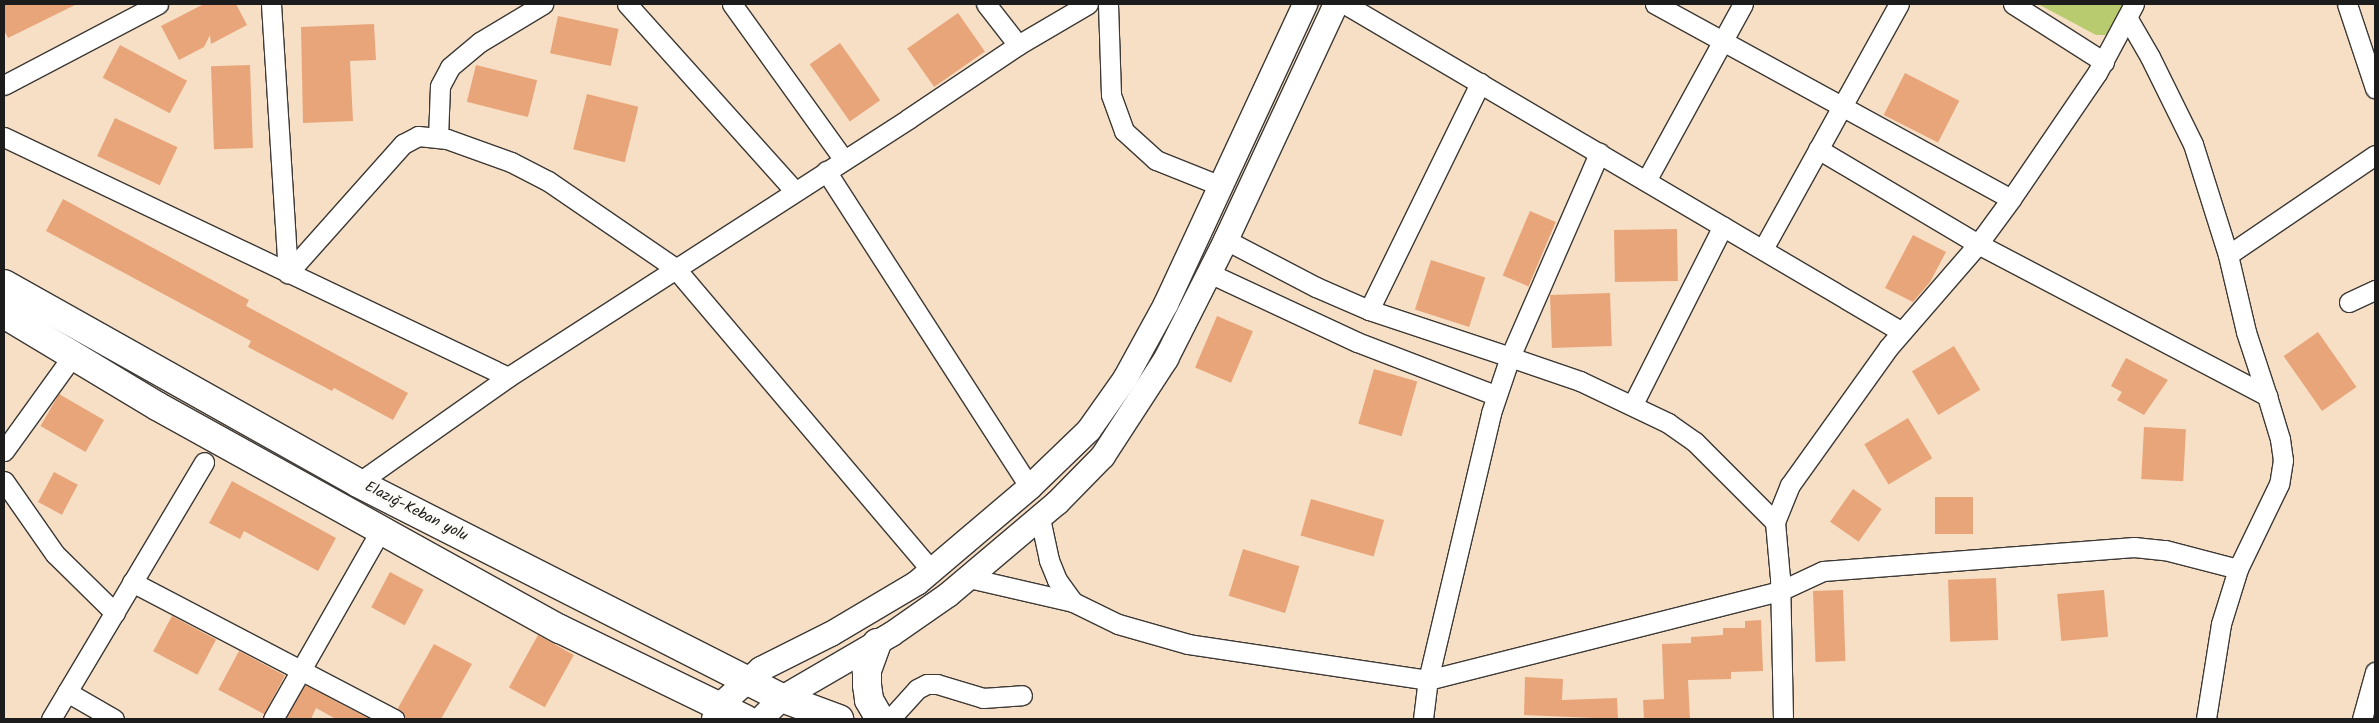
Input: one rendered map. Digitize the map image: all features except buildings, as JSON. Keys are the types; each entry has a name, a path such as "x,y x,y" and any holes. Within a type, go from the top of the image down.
{"highway":[{"name":"Elazığ-Keban yolu","path":"4,284 358,483 782,698 839,719"},
{"name":"Elazığ-Keban yolu","path":"4,314 74,354 157,406 560,629 716,713 745,719"},
{"path":"877,643 867,671 867,685 869,700 880,719"}],"main road":[{"path":"716,713 761,669 893,599 932,571 1030,486 1089,430 1125,379 1166,304 1305,4"},
{"path":"762,719 782,698 877,643 969,578 1040,518 1103,456 1166,359 1226,240 1336,4"}],"street":[{"path":"4,85 158,4"},
{"path":"271,4 288,273"},
{"path":"438,138 440,86 450,67 480,42 542,4"},
{"path":"627,4 795,191"},
{"path":"732,4 844,160"},
{"path":"986,4 1018,45"},
{"path":"358,483 508,378 675,268 844,160 1018,45 1088,4"},
{"path":"1108,4 1111,95 1124,131 1156,160 1221,186"},
{"path":"1346,4 1902,332"},
{"path":"1655,4 2011,199"},
{"path":"1646,181 1743,4"},
{"path":"1763,250 1899,4"},
{"path":"2013,4 2104,62"},
{"path":"2347,4 2375,88"},
{"path":"1783,719 1780,591 1774,522 1790,485 1902,332 1978,244 2011,199 2104,62 2131,11"},
{"path":"2131,11 2182,119 2228,255 2246,332 2280,439 2283,460 2279,484 2238,569 2221,624 2206,719"},
{"path":"1370,310 1480,83"},
{"path":"288,273 403,144 418,136 466,144 548,181 675,268 932,571"},
{"path":"4,137 508,378"},
{"path":"1818,149 1978,244 2267,396"},
{"path":"1423,719 1428,680 1495,396 1510,357 1600,153"},
{"path":"2228,255 2375,155"},
{"path":"826,171 1030,486"},
{"path":"1633,404 1723,226"},
{"path":"1226,240 1316,287 1370,310 1510,357 1633,404 1695,442 1774,522"},
{"path":"1209,273 1357,342 1495,396"},
{"path":"2349,302 2375,290"},
{"path":"4,451 74,354"},
{"path":"50,719 204,462"},
{"path":"4,480 51,549 115,612"},
{"path":"1040,518 1052,567 1073,602"},
{"path":"273,719 381,530"},
{"path":"969,578 1073,602 1118,624 1188,644 1428,680 1780,591 1823,571 2093,549 2165,550 2238,569"},
{"path":"132,582 394,719"},
{"path":"2362,719 2375,672"},
{"path":"890,719 917,689 927,684 938,684 982,698 1022,695"},
{"path":"67,692 114,719"}],"green space":[{"path":"2038,4 2127,4 2117,26 2106,35 2096,35"}]}
